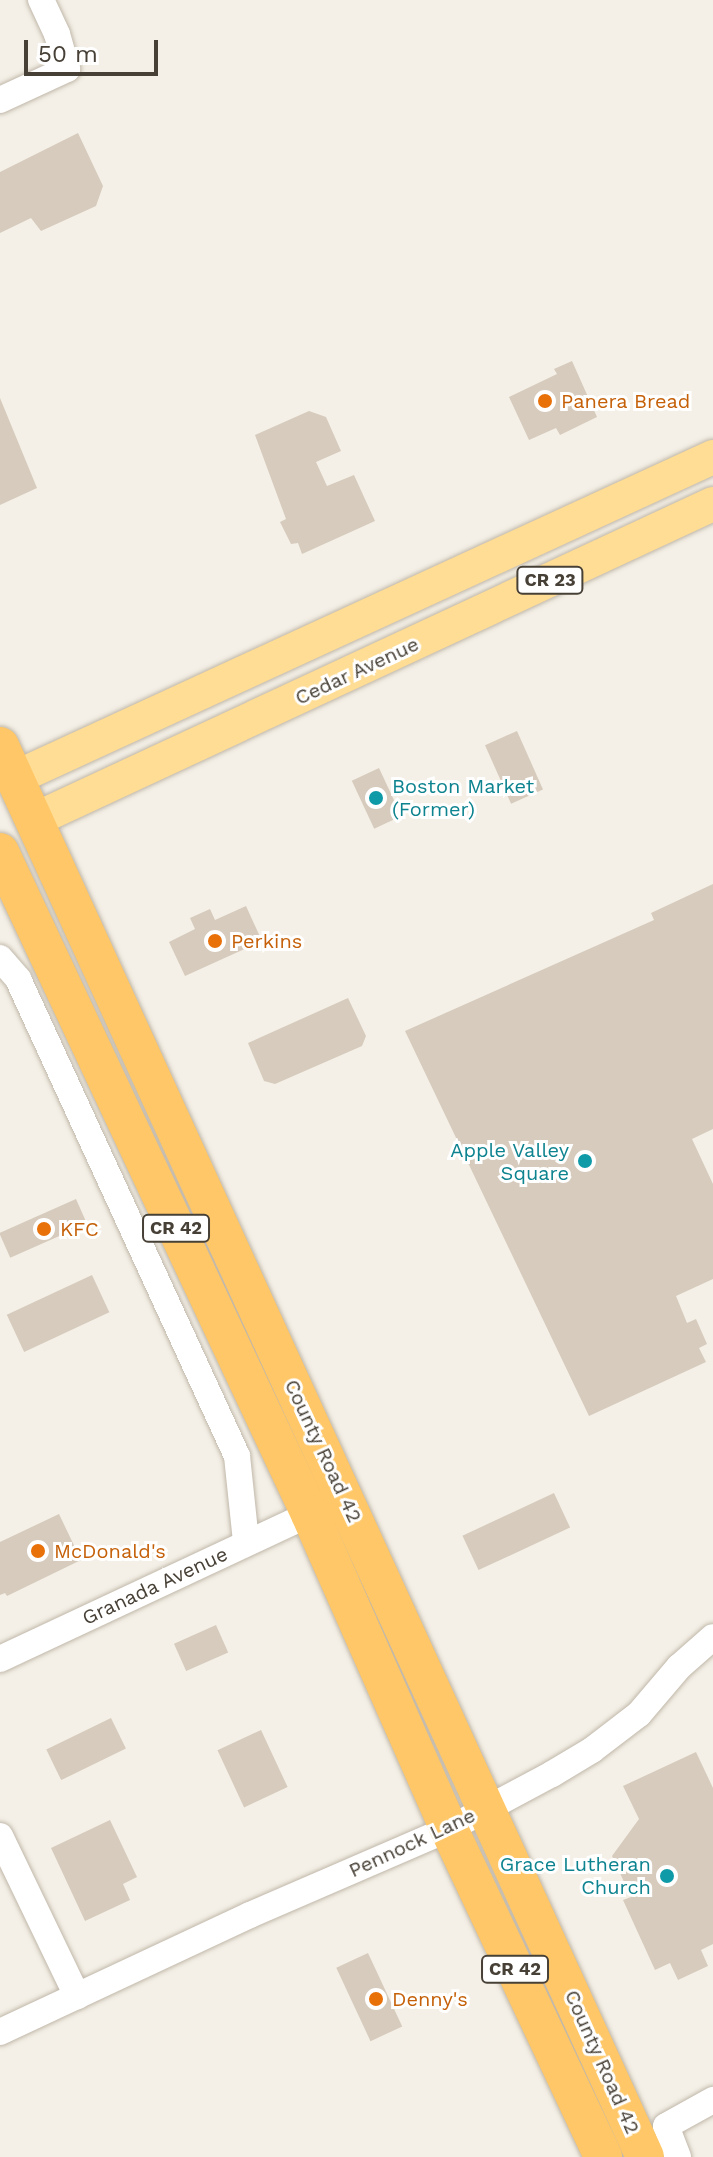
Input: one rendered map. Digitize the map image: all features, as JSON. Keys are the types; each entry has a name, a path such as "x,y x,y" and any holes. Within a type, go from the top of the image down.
{"highway":[{"name":"County Road 42","path":"5,769 34,820 645,2157"},
{"name":"Cedar Avenue","path":"0,836 34,820"},
{"name":"County Road 42","path":"0,852 310,1514 449,1829 603,2157"}],"main road":[{"name":"CR 23","path":"5,769 713,457"},
{"name":"Cedar Avenue","path":"34,820 713,504"}],"street":[{"path":"0,100 67,69 57,34 41,0"},
{"path":"0,958 18,979 237,1456 246,1542"},
{"name":"Granada Avenue","path":"0,1659 310,1514"},
{"name":"Pennock Lane","path":"0,2032 487,1809 592,1750 639,1714 679,1667 713,1637"},
{"path":"0,1836 77,1996"},
{"path":"678,2157 666,2126 713,2100"}],"building":[{"path":"78,133 103,186 96,206 41,231 31,218 0,233 0,172"},
{"name":"Panera Bread","path":"572,361 597,417 560,435 556,428 529,440 509,397 557,374 554,369"},
{"path":"0,398 37,488 0,505"},
{"path":"309,411 326,417 341,451 316,462 327,486 354,475 375,521 302,554 298,543 291,544 280,522 286,519 255,435"},
{"path":"517,731 543,789 511,804 485,745"},
{"name":"Boston Market (Former)","path":"379,768 401,816 374,829 352,781"},
{"name":"Apple Valley Square","path":"713,884 713,1129 692,1139 713,1184 713,1279 676,1296 687,1323 696,1319 707,1344 699,1348 706,1362 589,1416 405,1031 654,920 651,913"},
{"name":"Perkins","path":"246,906 262,941 185,976 169,942 195,929 190,918 210,909 215,920"},
{"path":"348,998 366,1036 362,1046 275,1084 264,1081 248,1043"},
{"name":"KFC","path":"76,1199 87,1224 10,1258 0,1233"},
{"path":"92,1275 109,1312 24,1352 7,1315"},
{"path":"554,1493 570,1527 479,1570 462,1536"},
{"name":"McDonald's","path":"59,1514 81,1560 7,1596 5,1593 0,1595 0,1542"},
{"path":"216,1625 228,1652 186,1671 174,1644"},
{"path":"111,1718 126,1749 61,1780 46,1750"},
{"path":"261,1730 288,1787 244,1807 217,1750"},
{"name":"Grace Lutheran Church","path":"696,1752 713,1788 713,1944 701,1950 708,1966 678,1980 670,1963 655,1970 623,1900 631,1897 612,1856 639,1819 623,1786"},
{"path":"110,1820 137,1877 123,1884 130,1900 85,1921 51,1848"},
{"path":"368,1953 402,2026 371,2041 336,1968"}],"place":[{"name":"Panera Bread","path":"545,401"},
{"name":"Boston Market (Former)","path":"376,798"},
{"name":"Perkins","path":"215,941"},
{"name":"Apple Valley Square","path":"585,1161"},
{"name":"KFC","path":"44,1229"},
{"name":"McDonald's","path":"38,1551"},
{"name":"Grace Lutheran Church","path":"667,1876"},
{"name":"Denny's","path":"376,1999"}]}
